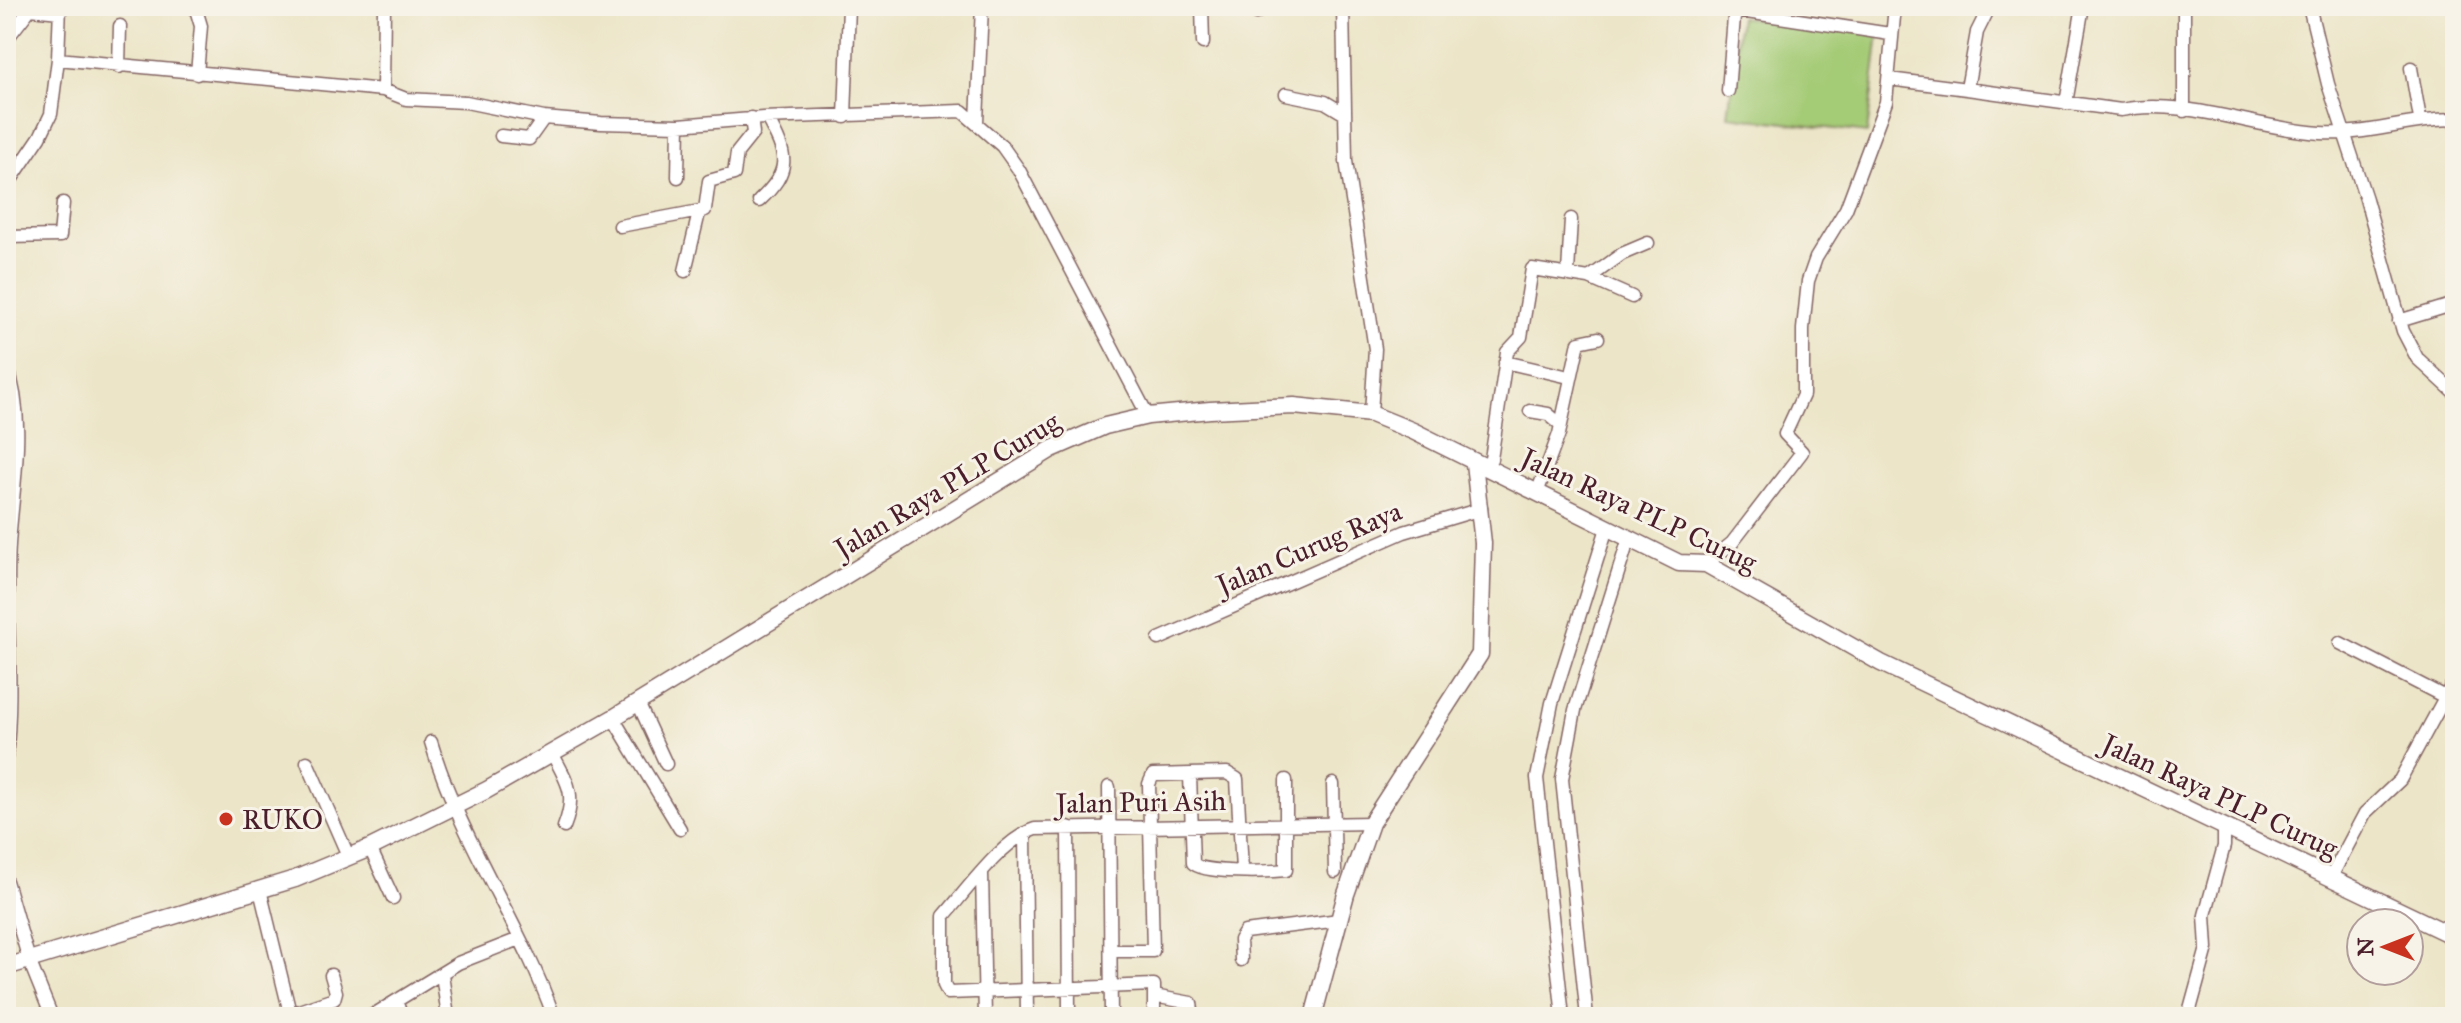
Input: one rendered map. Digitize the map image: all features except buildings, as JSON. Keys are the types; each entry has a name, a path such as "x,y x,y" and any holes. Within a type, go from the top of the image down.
{"main road":[{"name":"Jalan Raya PLP Curug","path":"6,967 260,890 370,848 453,808 613,718 1052,449 1105,426 1148,416 1279,406 1371,414 1679,563 1706,564 1881,663 2455,937"},
{"path":"1313,1017 1339,920 1371,823 1477,662 1482,637 1480,466"}],"street":[{"path":"195,6 201,26 197,74"},
{"path":"383,90 384,6"},
{"path":"845,117 849,6"},
{"path":"977,122 982,6"},
{"path":"1202,6 1203,43"},
{"path":"1343,6 1346,161 1374,332 1371,414"},
{"path":"1706,564 1732,543 1802,452 1785,433 1803,395 1803,329 1808,281 1816,258 1846,209 1886,102 1895,6"},
{"path":"1967,89 1977,32 1990,6"},
{"path":"2066,103 2083,6"},
{"path":"2184,6 2184,111"},
{"path":"2309,6 2399,321 2417,358 2455,393"},
{"path":"6,40 30,9 60,9 51,114 40,137 6,187"},
{"path":"1728,91 1734,17 1740,11 1890,34"},
{"path":"119,67 120,26"},
{"path":"58,59 383,90 406,99 466,102 544,118 679,125 751,118 962,111 977,122 1011,158 1042,208 1148,416"},
{"path":"2411,68 2420,119"},
{"path":"1889,79 2121,110 2139,105 2283,129 2343,133 2420,119 2455,119"},
{"path":"1286,94 1316,98 1345,114"},
{"path":"501,136 529,139 544,118"},
{"path":"620,226 699,213 707,208 709,181 734,174 738,151 753,133 751,118"},
{"path":"759,201 778,183 784,161 784,151 767,118"},
{"path":"678,177 679,125"},
{"path":"6,237 60,236 63,203"},
{"path":"685,271 699,213"},
{"path":"1568,273 1571,219"},
{"path":"1589,278 1622,254 1648,243"},
{"path":"1480,466 1491,459 1507,352 1521,337 1532,269 1589,278 1632,297"},
{"path":"2399,321 2455,304"},
{"path":"1537,493 1550,464 1579,342 1598,338"},
{"path":"6,362 19,413 9,542 11,645 6,757"},
{"path":"1505,362 1569,377"},
{"path":"1530,411 1548,414 1560,424"},
{"name":"Jalan Curug Raya","path":"1159,639 1404,532 1481,509"},
{"path":"1563,1017 1537,778 1552,703 1607,528"},
{"path":"1587,1017 1562,779 1575,710 1629,538"},
{"path":"2340,643 2445,697"},
{"path":"2331,877 2365,813 2400,780 2455,679"},
{"path":"638,703 666,764"},
{"path":"613,718 680,829"},
{"path":"431,742 453,808 537,970 554,1017"},
{"path":"552,753 571,796 572,808 564,827"},
{"path":"307,762 346,858"},
{"path":"1111,951 1153,951 1150,779 1153,775 1232,775 1237,779 1242,870"},
{"path":"1190,775 1194,866 1242,870 1286,870 1286,780"},
{"path":"1333,784 1335,872"},
{"path":"1109,787 1111,1017"},
{"name":"Jalan Puri Asih","path":"1193,1017 1191,1003 1154,990 946,990 944,916 982,873 1025,833 1035,829 1371,823"},
{"path":"1068,827 1069,1017"},
{"path":"2188,1017 2207,948 2205,915 2224,846 2224,828"},
{"path":"1025,833 1027,1017"},
{"path":"370,848 393,898"},
{"path":"982,873 985,1017"},
{"path":"6,881 29,960 52,1017"},
{"path":"260,890 291,1015 334,999 336,992 331,975"},
{"path":"1241,960 1240,940 1245,932 1339,920"},
{"path":"370,1017 458,963 519,939"},
{"path":"1556,959 1580,957"},
{"path":"442,974 448,1017"},
{"path":"1154,990 1154,1017"},
{"path":"396,1001 402,1017"}],"green space":[{"path":"1740,17 1879,34 1867,133 1728,116"}],"place":[{"name":"RUKO","path":"226,819"}]}
